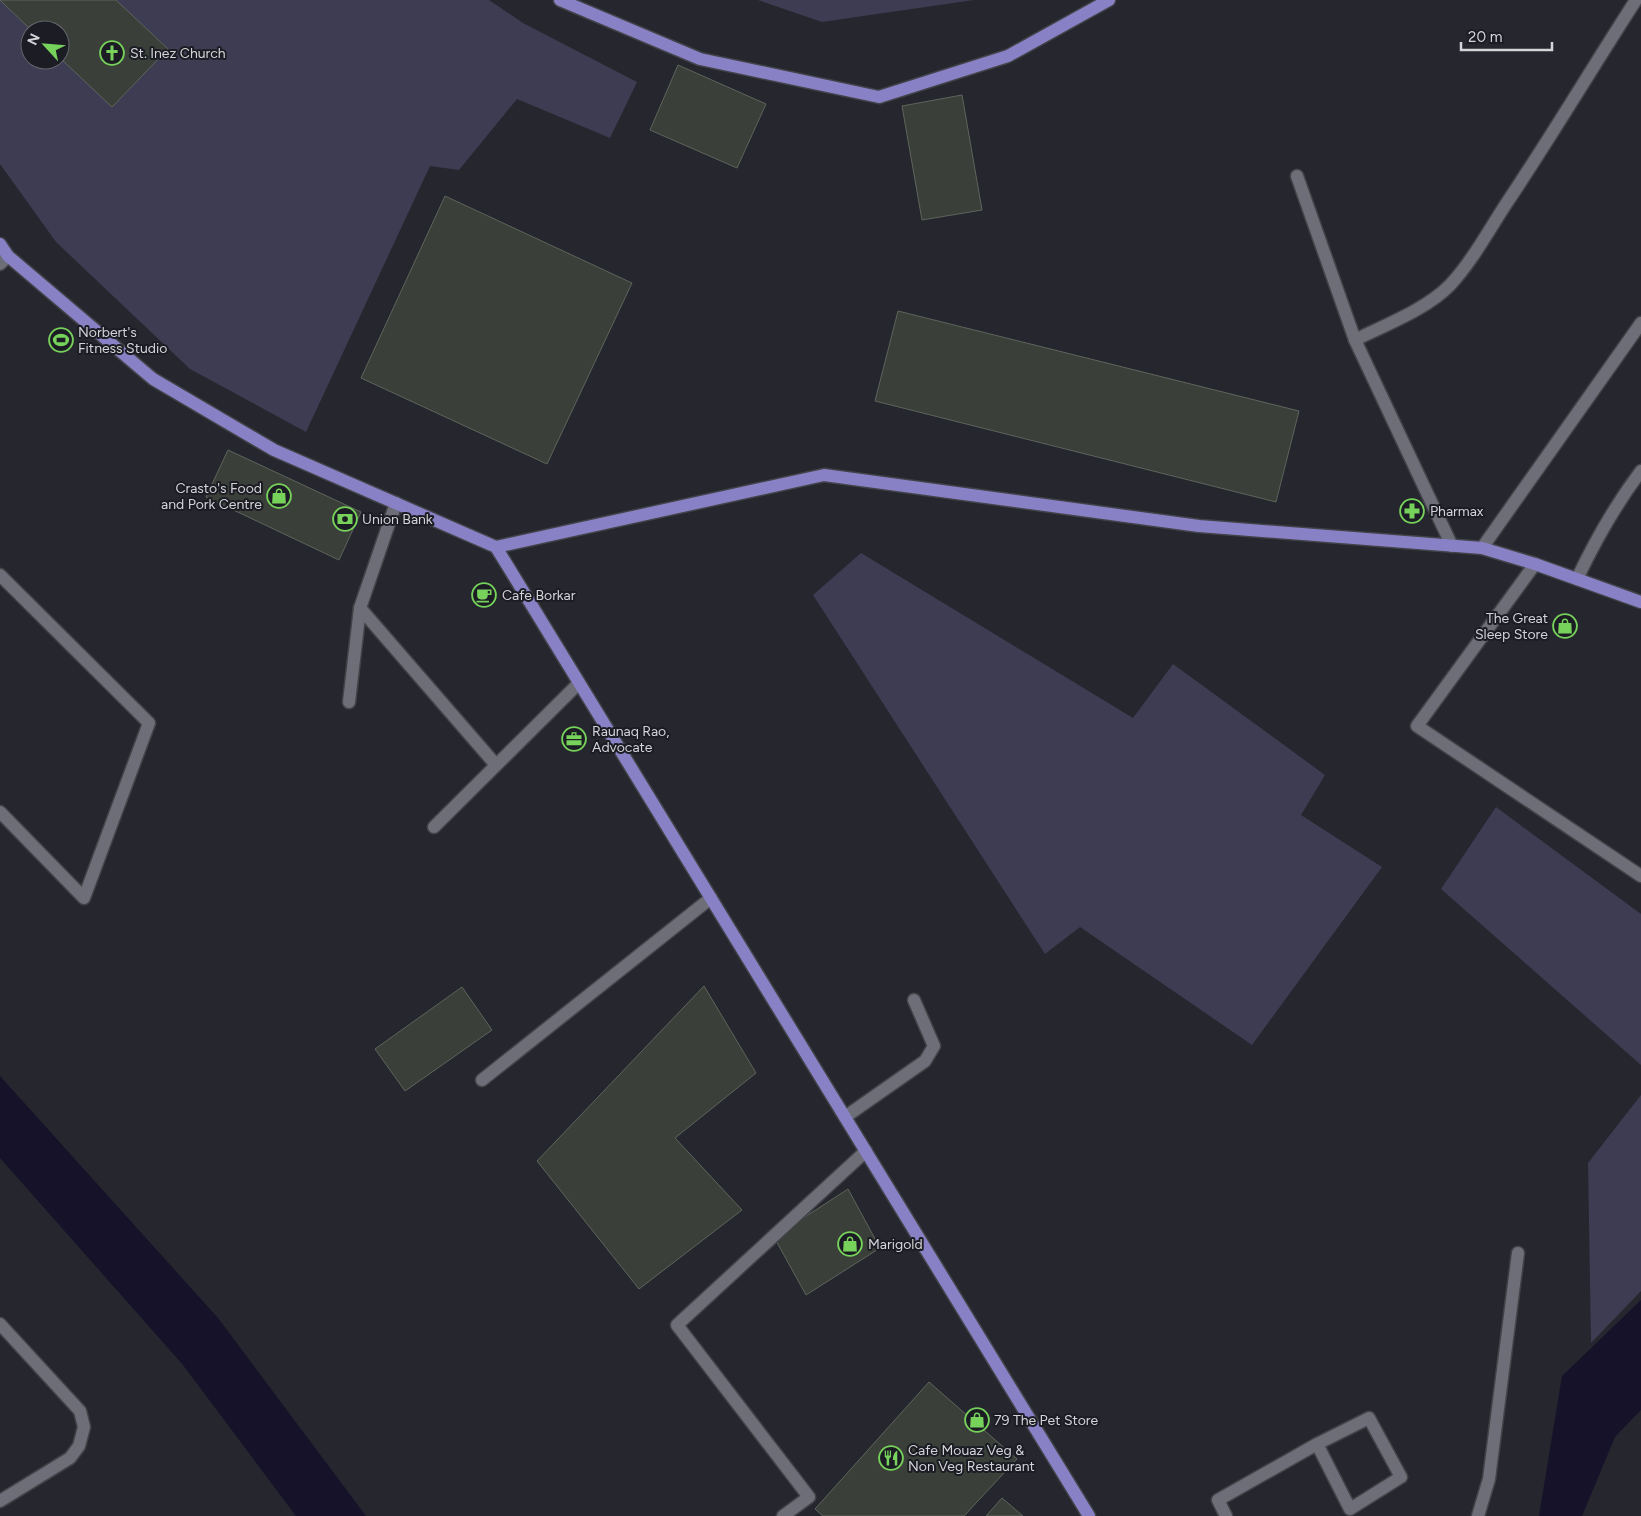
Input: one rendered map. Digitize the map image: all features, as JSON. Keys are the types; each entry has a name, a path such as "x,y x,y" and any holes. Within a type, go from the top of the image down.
{"main road":[{"path":"560,0 700,59 879,97 1008,56 1109,0"},
{"path":"0,244 4,260 153,379 274,450 496,547 1089,1516"},
{"path":"496,547 824,475 1200,526 1482,548 1535,564 1641,602"}],"street":[{"path":"1355,340 1431,302 1450,285 1540,154 1591,69 1636,0"},
{"path":"1297,176 1355,340 1452,546"},
{"path":"1482,548 1641,323"},
{"path":"1576,579 1596,541 1641,471"},
{"path":"349,702 360,608 396,503"},
{"path":"1535,564 1417,726 1641,876"},
{"path":"0,575 149,723 84,898 0,812"},
{"path":"360,608 496,765"},
{"path":"434,827 579,683"},
{"path":"482,1080 711,898"},
{"path":"845,1117 926,1061 934,1046 914,1000"},
{"path":"783,1516 809,1497 678,1324 866,1151"},
{"path":"1478,1516 1489,1478 1518,1253"},
{"path":"0,1324 80,1410 84,1427 79,1446 70,1458 0,1501"},
{"path":"1226,1516 1218,1500 1318,1444 1369,1418 1401,1477 1350,1510 1318,1444"}],"shaded area":[{"path":"0,0 489,0 523,23 637,82 610,138 517,99 459,170 430,166 306,432 190,369 56,242 0,164"},
{"path":"758,0 974,0 822,22"},
{"path":"861,553 1133,718 1173,664 1325,775 1301,815 1382,867 1252,1045 1080,927 1045,954 813,595"},
{"path":"1496,807 1641,914 1641,1065 1441,889"},
{"path":"0,1076 218,1318 366,1516 296,1516 183,1365 0,1158"},
{"path":"1641,1095 1641,1291 1591,1343 1588,1163"},
{"path":"1641,1300 1641,1410 1615,1437 1582,1516 1539,1516 1562,1376"}],"building":[{"name":"St. Inez Church","path":"0,0 116,0 168,49 112,107 70,67 70,20 21,20"},
{"path":"678,65 766,104 737,168 650,130"},
{"path":"962,95 982,210 922,220 902,106"},
{"path":"445,196 632,283 547,464 361,378"},
{"path":"898,311 1299,411 1276,502 875,401"},
{"path":"228,450 361,512 339,560 206,497"},
{"path":"704,986 756,1073 675,1138 742,1210 639,1289 537,1161"},
{"path":"462,987 492,1030 405,1091 375,1049"},
{"path":"848,1189 880,1248 806,1295 774,1237"},
{"path":"929,1382 1017,1459 964,1516 823,1516 815,1509"},
{"path":"1002,1498 1023,1516 986,1516"}],"place":[{"name":"St. Inez Church","path":"112,53"},
{"name":"Norbert's Fitness Studio","path":"61,340"},
{"name":"Crasto's Food and Pork Centre","path":"279,496"},
{"name":"Pharmax","path":"1412,511"},
{"name":"Union Bank","path":"345,519"},
{"name":"Cafe Borkar","path":"484,595"},
{"name":"The Great Sleep Store","path":"1565,626"},
{"name":"Raunaq Rao, Advocate","path":"574,739"},
{"name":"Marigold","path":"850,1244"},
{"name":"79 The Pet Store","path":"977,1420"},
{"name":"Cafe Mouaz Veg & Non Veg Restaurant","path":"891,1458"}]}
